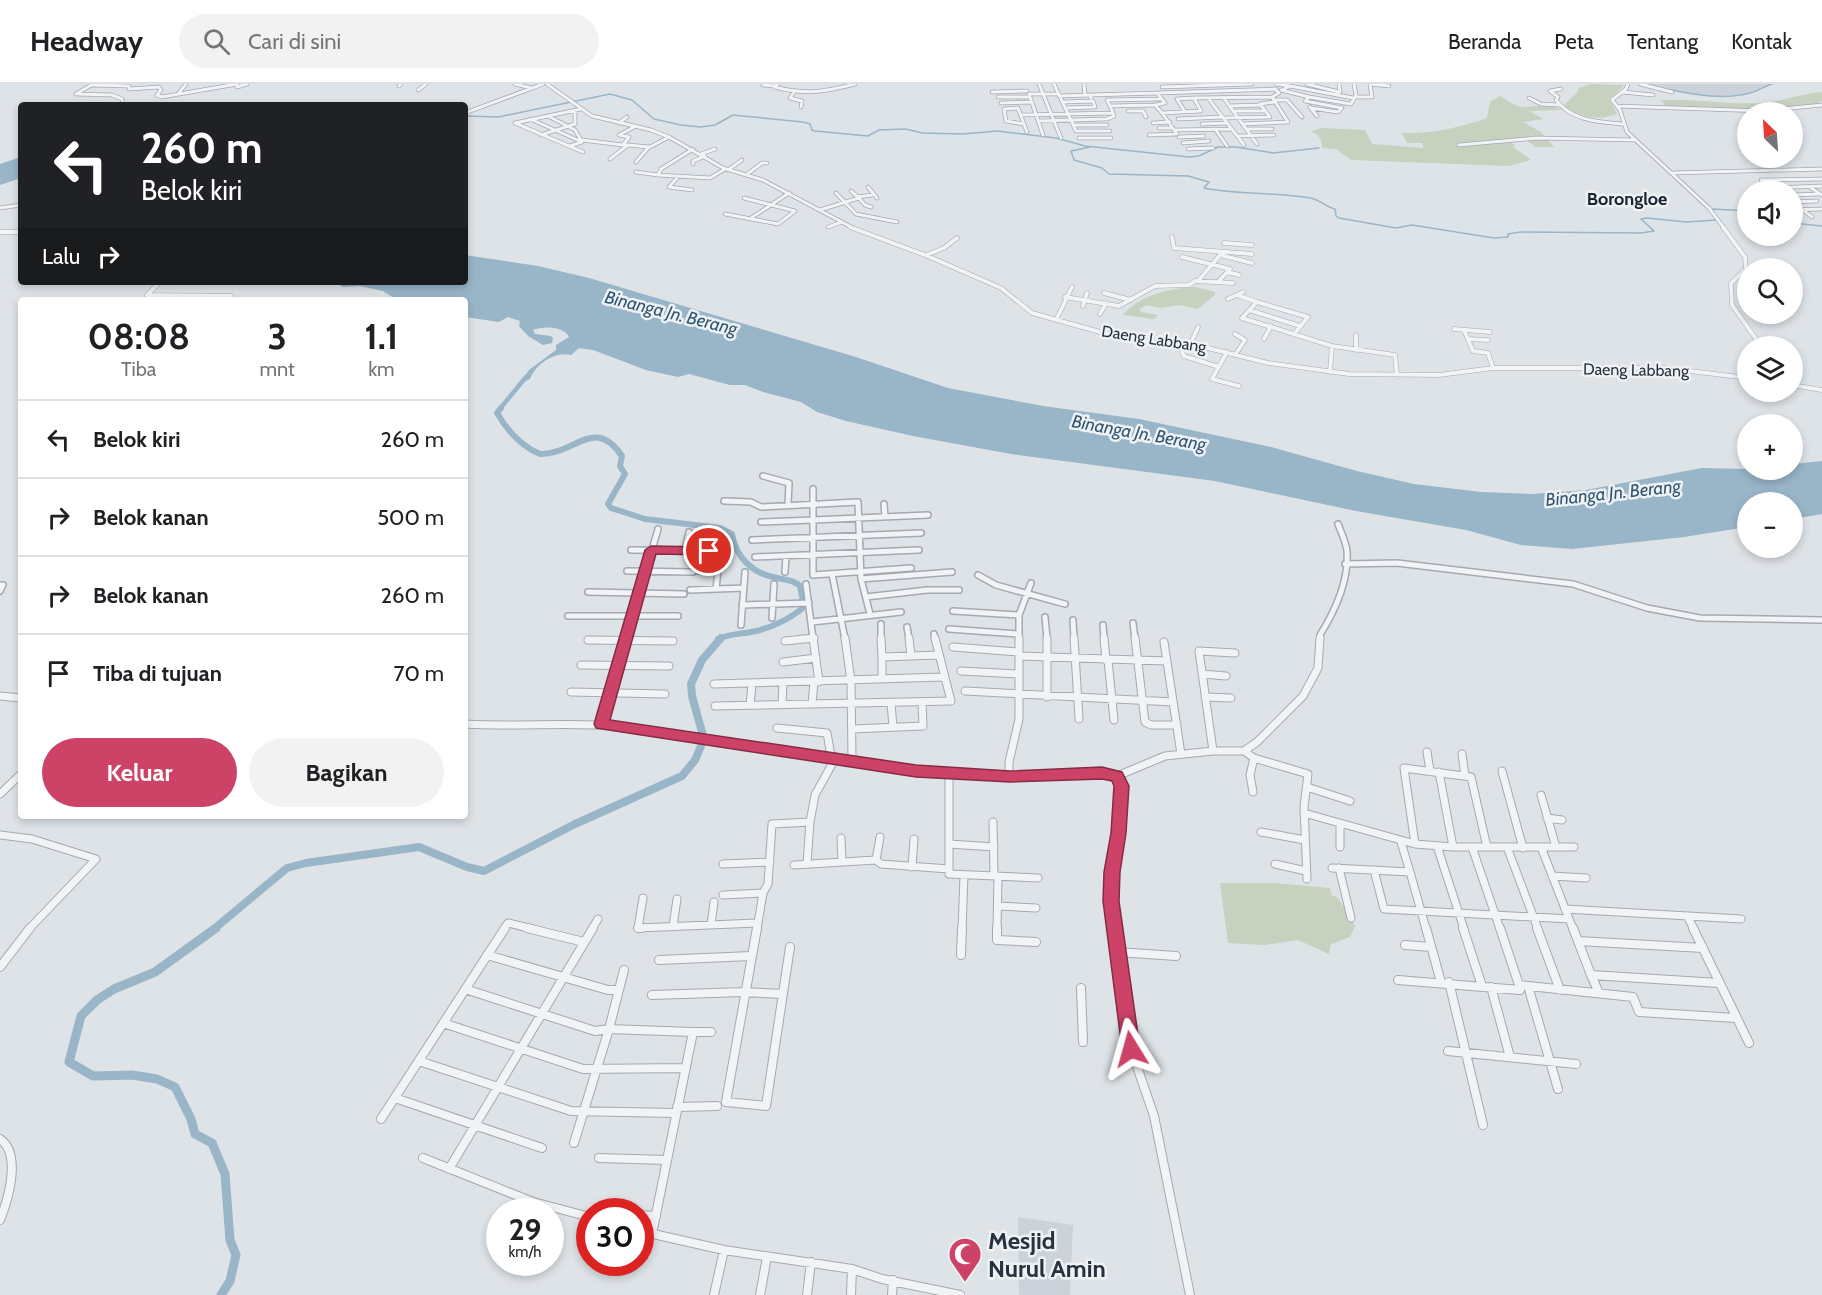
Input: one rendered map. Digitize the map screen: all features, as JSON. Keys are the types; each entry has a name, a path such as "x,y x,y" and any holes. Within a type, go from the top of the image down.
{"street":[{"path":"123,102 122,99 112,95 76,94 93,84 129,86 128,89 159,85 161,90 158,96 162,97 214,86"},
{"path":"186,84 179,93 200,86 247,84"},
{"path":"418,90 426,84"},
{"path":"515,84 531,88"},
{"path":"468,112 545,84"},
{"name":"Daeng Labbang","path":"545,84 578,109 602,120 636,126 669,137 726,169 789,193 860,231 926,255 1006,291 1032,313 1056,320 1143,341 1188,345 1268,363 1330,372 1397,376 1456,374 1493,368 1665,368 1737,377"},
{"path":"763,85 777,85 775,88 794,92 823,92 855,84"},
{"path":"995,84 998,92"},
{"path":"1010,84 1012,92"},
{"path":"1024,84 1043,135"},
{"path":"1039,84 1060,138"},
{"path":"1054,84 1080,140 1111,138"},
{"path":"1234,84 1240,91"},
{"path":"1162,87 1252,84"},
{"path":"1270,84 1278,90"},
{"path":"1230,106 1260,105 1274,100 1279,93 1276,84 1291,85 1332,96 1354,98 1372,96 1370,84 1389,86 1387,84"},
{"path":"1307,84 1339,92"},
{"path":"1331,84 1339,85 1339,92"},
{"path":"1305,101 1350,109 1354,98 1354,84"},
{"path":"1628,84 1612,99 1620,110 1627,132 1709,208 1745,257 1746,269 1731,283 1731,302 1754,336"},
{"path":"1640,84 1672,92"},
{"path":"1065,108 1095,107 1084,85"},
{"path":"1278,90 1291,85"},
{"path":"213,93 214,86"},
{"path":"1099,88 1100,95"},
{"path":"1559,105 1556,100 1558,98 1550,90 1561,89"},
{"path":"82,90 91,91"},
{"path":"998,97 1029,94 1075,97 1278,90 1351,104"},
{"path":"794,92 790,98 802,101 801,107"},
{"path":"992,92 1029,94"},
{"path":"1220,92 1257,144"},
{"path":"1327,100 1339,92"},
{"path":"1621,92 1653,95"},
{"path":"1110,106 1164,104 1157,93"},
{"path":"1173,93 1185,112"},
{"path":"1177,99 1224,97 1287,100 1302,117"},
{"path":"1305,101 1309,97"},
{"path":"1194,98 1201,111"},
{"path":"1208,98 1244,145"},
{"path":"1529,98 1540,103 1559,105 1585,119 1623,124"},
{"path":"1062,102 1161,99"},
{"path":"1038,121 1107,119 1114,116 1107,100"},
{"path":"1242,124 1288,121 1274,100"},
{"path":"1305,101 1317,116"},
{"path":"1001,103 1032,102"},
{"path":"1155,105 1170,122 1191,154"},
{"path":"1260,105 1275,123"},
{"path":"1617,106 1764,111 1822,105"},
{"path":"1126,106 1128,112 1143,111 1146,117"},
{"path":"1620,110 1629,106"},
{"path":"1025,126 1006,121 1004,109 1018,108 1022,115 1027,132"},
{"path":"1311,108 1330,111 1335,117 1342,108"},
{"path":"578,109 529,118 516,123 583,152"},
{"path":"541,135 575,124 574,117 578,109"},
{"path":"1162,113 1217,111"},
{"path":"1235,111 1265,111"},
{"path":"1022,115 1113,112"},
{"path":"563,113 574,117"},
{"path":"547,116 575,130 582,141"},
{"path":"619,123 627,117"},
{"path":"1178,119 1270,117"},
{"path":"529,118 554,131 582,141 649,147"},
{"path":"1153,123 1170,122"},
{"path":"1202,124 1227,123"},
{"path":"1073,125 1107,125"},
{"path":"610,159 626,145 629,137 620,135 636,126"},
{"path":"1021,132 1025,126"},
{"path":"1159,128 1204,136"},
{"path":"1215,129 1227,146"},
{"path":"1149,135 1231,129"},
{"path":"1246,129 1272,129"},
{"path":"1188,149 1214,148 1200,130"},
{"path":"1076,131 1110,131"},
{"path":"1237,136 1274,135"},
{"path":"636,162 649,147 669,137"},
{"path":"1095,138 1099,146"},
{"path":"1459,145 1537,138 1635,140"},
{"path":"570,146 582,141"},
{"path":"1184,143 1209,141"},
{"path":"693,164 693,161 716,148"},
{"path":"658,175 663,167 693,149"},
{"path":"636,172 662,177 710,178 742,160"},
{"path":"745,175 762,163 767,163"},
{"path":"1672,173 1822,169"},
{"path":"1782,170 1799,180 1822,179"},
{"path":"1748,171 1761,180"},
{"path":"676,178 669,187 692,190"},
{"path":"1803,183 1821,195"},
{"path":"1803,187 1822,186"},
{"path":"868,188 877,198"},
{"path":"851,190 865,206 871,207"},
{"path":"751,218 789,193"},
{"path":"835,195 856,214 897,222"},
{"path":"820,210 872,195"},
{"path":"1803,195 1821,195"},
{"path":"744,198 795,211"},
{"path":"1803,202 1817,201"},
{"path":"725,214 778,224 808,202"},
{"path":"0,208 18,205"},
{"path":"1803,209 1821,209"},
{"path":"1803,210 1812,217"},
{"path":"828,227 842,222"},
{"path":"0,232 18,232"},
{"path":"1172,237 1174,248 1252,254"},
{"path":"926,255 944,248 957,238"},
{"path":"1198,281 1221,252 1225,240 1252,245"},
{"path":"1221,252 1237,260 1252,263"},
{"path":"1182,257 1211,264 1239,275"},
{"path":"1218,282 1237,260"},
{"path":"1065,297 1119,306 1155,286 1189,285 1198,281 1233,283"},
{"path":"157,285 147,296 231,296"},
{"path":"1056,320 1072,286"},
{"path":"1104,292 1131,300"},
{"path":"1083,306 1087,293"},
{"path":"1228,299 1240,293 1257,302 1308,317 1295,333"},
{"path":"1237,324 1257,302"},
{"path":"1100,314 1106,303"},
{"path":"1249,310 1300,326"},
{"path":"1242,318 1332,346 1395,355 1397,376"},
{"path":"1264,339 1271,326"},
{"path":"1198,327 1194,334 1196,338 1182,352 1184,356 1219,367"},
{"path":"1454,329 1490,332"},
{"path":"1464,330 1473,351 1488,353 1493,368"},
{"path":"1235,334 1245,340 1235,355"},
{"path":"1356,335 1356,350"},
{"path":"1468,339 1488,340"},
{"path":"1330,372 1332,346"},
{"path":"1227,352 1212,379 1239,386"},
{"path":"1228,383 1231,375"},
{"path":"1803,387 1822,390"},
{"path":"763,476 789,483 788,506"},
{"path":"813,489 813,575 833,577 952,572"},
{"path":"763,496 763,507"},
{"path":"724,501 751,502 763,507 858,502 862,575 870,614"},
{"path":"884,504 885,517"},
{"path":"761,522 928,515"},
{"path":"468,724 497,726 601,724 916,771 1010,776 1102,773 1117,776 1165,756 1213,751 1244,751 1257,742 1310,687 1318,668 1320,635 1335,610 1347,550 1338,524"},
{"path":"601,724 658,529"},
{"path":"685,550 689,532"},
{"path":"752,540 921,533"},
{"path":"631,550 709,551"},
{"path":"755,557 920,550"},
{"path":"716,589 720,551"},
{"path":"785,572 786,556"},
{"path":"1345,564 1397,563 1573,584 1647,608 1700,618 1822,620"},
{"path":"862,575 911,568"},
{"path":"627,571 718,571"},
{"path":"741,625 745,572"},
{"path":"978,575 996,585 1065,604"},
{"path":"833,577 842,618 851,681 852,760"},
{"path":"1010,776 1011,753 1017,735 1019,615 1031,583"},
{"path":"772,618 774,584"},
{"path":"806,584 805,603 812,622 816,658 816,682 812,704"},
{"path":"0,585 3,585 0,591"},
{"path":"690,590 744,588"},
{"path":"866,597 927,590 959,590"},
{"path":"588,592 684,594"},
{"path":"742,605 805,603"},
{"path":"953,611 1019,615"},
{"path":"812,622 900,612"},
{"path":"568,616 678,616"},
{"path":"1045,617 1048,657 1047,697"},
{"path":"1073,620 1079,719"},
{"path":"1133,623 1142,702 1147,723 1177,724"},
{"path":"881,624 882,678"},
{"path":"1103,625 1114,720"},
{"path":"907,627 911,656"},
{"path":"949,629 1018,634"},
{"path":"715,706 951,701 934,634"},
{"path":"785,641 814,638"},
{"path":"588,640 673,641"},
{"path":"1164,642 1181,754"},
{"path":"953,647 1077,659 1167,661"},
{"path":"1213,751 1199,651 1235,653"},
{"path":"882,657 938,656"},
{"path":"783,662 816,658"},
{"path":"581,665 669,666"},
{"path":"961,671 1018,674"},
{"path":"1202,674 1226,676"},
{"path":"714,684 944,677"},
{"path":"782,705 783,683"},
{"path":"750,705 752,684"},
{"path":"965,691 1173,702"},
{"path":"571,692 665,694"},
{"path":"0,696 18,698"},
{"path":"1205,697 1231,698"},
{"path":"852,729 923,726 922,702"},
{"path":"891,703 892,727"},
{"path":"777,728 827,733 833,757 815,795 810,822 807,863"},
{"path":"1244,751 1254,758 1308,774 1304,813 1306,875 1275,864"},
{"path":"1427,752 1430,771"},
{"path":"1462,754 1465,776"},
{"path":"1253,792 1250,775 1254,758"},
{"path":"1415,844 1404,768 1471,777 1487,847"},
{"path":"1502,771 1523,848"},
{"path":"1439,772 1453,847"},
{"path":"949,773 949,874 1038,878"},
{"path":"1117,776 1121,786 1111,901 1117,952 1131,1049 1155,1116 1190,1295"},
{"path":"0,794 18,778"},
{"path":"1307,788 1350,801"},
{"path":"1540,795 1556,847"},
{"path":"1304,813 1401,842 1415,844 1453,847 1574,848"},
{"path":"1547,818 1562,820"},
{"path":"790,948 766,1106 726,1102 757,923 763,893 768,884 772,824 810,822"},
{"path":"993,822 998,906 997,940 1036,942"},
{"path":"1340,824 1340,847"},
{"path":"1261,832 1305,840"},
{"path":"0,835 39,841 75,855 96,860 27,931 0,967"},
{"path":"876,860 880,837"},
{"path":"841,838 842,862"},
{"path":"912,867 914,839"},
{"path":"1401,842 1431,947 1445,982 1466,1052 1483,1125"},
{"path":"949,844 994,847"},
{"path":"1437,846 1482,986"},
{"path":"1472,847 1558,1089"},
{"path":"1507,847 1560,990"},
{"path":"1541,848 1599,993"},
{"path":"794,865 876,860 881,864 949,869"},
{"path":"723,864 770,862"},
{"path":"1351,918 1335,868 1410,872"},
{"path":"1374,870 1384,909 1569,919"},
{"path":"961,955 964,875"},
{"path":"1552,876 1586,878"},
{"path":"723,895 763,893"},
{"path":"643,898 638,928 757,923"},
{"path":"673,926 676,899"},
{"path":"711,925 714,902"},
{"path":"998,906 1036,908"},
{"path":"1565,909 1741,919"},
{"path":"1687,916 1749,1043"},
{"path":"449,1169 598,919"},
{"path":"381,1119 508,922 584,942"},
{"path":"1578,941 1703,948"},
{"path":"1405,945 1431,947"},
{"path":"1117,952 1176,956"},
{"path":"487,955 608,990 619,990"},
{"path":"658,960 751,956"},
{"path":"574,1143 582,1110 598,1068 624,970"},
{"path":"1591,975 1719,983"},
{"path":"1398,980 1445,982 1520,990 1523,986"},
{"path":"1523,986 1633,997 1639,1012 1736,1018"},
{"path":"1491,987 1510,1057"},
{"path":"1081,988 1083,1042"},
{"path":"465,989 595,1031 609,1029 711,1032"},
{"path":"652,994 744,992 783,994"},
{"path":"443,1023 584,1069 687,1068"},
{"path":"654,1225 693,1032"},
{"path":"1448,1051 1576,1064"},
{"path":"419,1061 571,1111 677,1110 717,1106"},
{"path":"395,1098 542,1148"},
{"path":"0,1139 7,1145 11,1154 12,1169 0,1220"},
{"path":"423,1158 533,1202 576,1213"},
{"path":"599,1158 666,1160"},
{"path":"654,1234 724,1251 852,1269 941,1293 960,1295"},
{"path":"714,1295 724,1251"},
{"path":"760,1295 767,1257"},
{"path":"807,1295 810,1262"},
{"path":"850,1295 852,1269"},
{"path":"892,1295 893,1280"}],"shaded area":[{"path":"1642,84 1772,84 1749,93 1716,97"},
{"path":"1018,1217 1073,1225 1070,1295 1019,1295"}],"green space":[{"path":"1591,84 1625,85 1609,99 1617,114 1591,117 1565,109 1565,104 1579,88"},
{"path":"1822,92 1822,101 1803,105 1803,102 1770,102 1778,101"},
{"path":"1500,96 1518,106 1543,105 1562,110 1529,111 1544,119 1523,122 1541,132 1554,147 1535,147 1525,139 1508,140 1516,146 1512,146 1531,160 1509,166 1351,160 1336,149 1322,148 1319,137 1310,131 1322,128 1365,130 1372,144 1424,148 1422,143 1407,143 1402,133 1445,130 1487,118 1490,102"},
{"path":"1660,100 1737,103 1737,109 1667,107"},
{"path":"1195,287 1215,292 1215,295 1198,309 1180,305 1160,308 1146,305 1140,309 1141,312 1158,315 1154,319 1123,315 1137,302 1156,294"},
{"path":"1220,883 1275,883 1330,888 1332,895 1338,898 1355,926 1350,937 1331,944 1329,954 1298,940 1265,945 1228,943"}],"water":[{"path":"18,158 18,179 0,185 0,164"},
{"name":"Binanga Jn. Berang","path":"468,255 538,266 589,278 856,357 948,388 1043,406 1139,419 1271,447 1414,484 1481,492 1532,494 1586,490 1702,468 1737,469 1737,480 1803,480 1803,463 1822,461 1822,514 1803,517 1803,492 1737,492 1737,529 1684,537 1572,549 1521,545 1466,530 1356,511 1215,481 1011,454 913,436 846,421 817,412 801,402 745,385 730,385 689,374 678,377 646,370 593,350 579,348 571,355 553,357 542,363 530,379 519,384 529,370 556,350 556,345 569,337 566,333 553,328 533,330 535,334 553,338 552,343 543,345 528,336 519,326 520,321 508,317 499,322 468,317 468,297 392,297 383,291 360,286 343,287 339,285 468,285"}],"waterway":[{"path":"1671,90 1701,95 1730,96 1750,93 1772,84"},
{"path":"468,116 498,117 610,94 632,100 654,119 701,127 715,125 733,115 803,122 810,124 812,130 815,131 868,136 879,130 905,129 923,133 963,134 997,131 1056,138 1085,146 1189,157 1199,156 1218,147 1236,147 1273,153 1319,148"},
{"path":"1090,147 1071,151 1074,160 1102,168 1109,174 1188,176 1209,182 1204,188 1310,198 1335,209 1336,216 1339,218 1396,228 1412,225 1494,238 1508,237 1508,234 1520,232 1641,233 1654,231 1641,219 1647,218 1686,222 1717,220"},
{"path":"1714,213 1713,209 1737,210"},
{"path":"1803,224 1822,226"},
{"path":"499,410 526,377"},
{"path":"501,408 497,413 510,431 527,447 540,454 552,453 593,438 612,444 622,456 620,466 625,474 608,504 611,508 645,519 720,528 732,534 737,550 753,569 768,576 792,581 800,586 804,607 792,616 765,629 721,638"},
{"path":"214,929 287,868 306,863 419,847 467,867 484,871 575,824 682,776 695,760 701,746 702,732 691,684 702,660 721,638"},
{"path":"216,928 155,972 114,989 97,1000 81,1016 69,1062 93,1076 132,1075 157,1079 175,1087 191,1119 195,1134 212,1143 225,1174 230,1240 236,1255 230,1281 221,1295"}],"place":[{"name":"Mesjid Nurul Amin","path":"965,1283"}],"district":[{"name":"Borongloe","path":"1627,199"}],"route":[{"path":"709,551 651,550 601,724 836,757 916,771 984,776 1102,773 1117,776 1121,782 1120,809 1112,872 1111,901 1114,937 1131,1049"}]}
